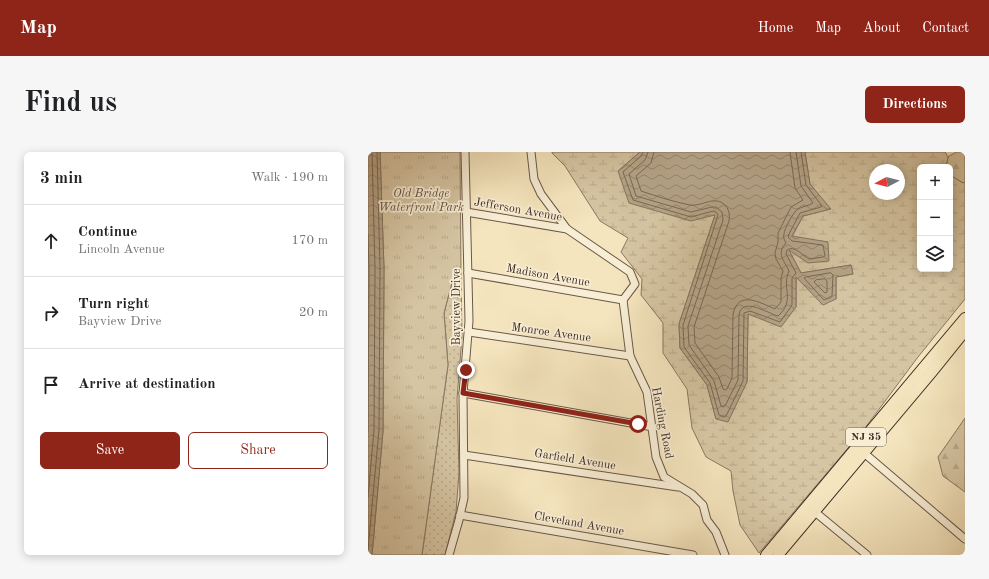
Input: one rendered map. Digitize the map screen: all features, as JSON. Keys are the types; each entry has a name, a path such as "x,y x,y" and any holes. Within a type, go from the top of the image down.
{"highway":[{"name":"NJ 35","path":"766,555 965,318"},
{"name":"NJ 35","path":"778,555 965,331"}],"street":[{"name":"Bayview Drive","path":"449,555 464,498 463,393 469,332 465,152"},
{"path":"531,152 534,179 541,194 567,229 630,272 635,284 623,300"},
{"name":"Jefferson Avenue","path":"466,212 567,229"},
{"name":"Madison Avenue","path":"468,273 623,300"},
{"name":"Harding Road","path":"623,300 630,356 648,392 656,457 664,476 692,494 703,505 707,520 716,532 726,555"},
{"name":"Monroe Avenue","path":"469,332 630,356"},
{"path":"463,393 652,427"},
{"path":"864,453 965,539"},
{"name":"Garfield Avenue","path":"464,455 682,488"},
{"path":"815,512 867,555"},
{"name":"Cleveland Avenue","path":"460,515 694,555"}],"green space":[{"name":"Old Bridge Waterfront Park","path":"380,152 460,152 461,276 453,279 444,313 448,365 422,555 372,555 383,431 384,268"},
{"path":"552,152 640,152 618,171 715,215 679,324 680,348 707,385 716,419 747,382 748,314 796,307 796,276 836,299 836,277 853,274 851,265 801,273 788,249 828,242 792,237 803,216 830,209 810,184 805,152 945,152 948,157 947,164 917,164 917,272 953,272 953,177 963,183 965,182 965,299 918,357 865,428 759,553 740,525 733,491 731,471 706,457 692,428 687,389 663,353 663,323 641,295 642,279 621,252 628,238 600,221 565,166"},
{"path":"956,152 965,152 965,182 963,183 953,177 953,164 947,164 948,157"},
{"path":"461,276 462,336 457,399 459,473 456,512 445,555 422,555 448,365 444,313 453,279"},
{"path":"965,418 965,492 943,476 938,457"}],"water":[{"path":"368,152 380,152 384,268 383,431 372,555 368,555"},
{"path":"640,152 805,152 810,184 831,209 803,216 792,236 828,242 829,261 808,263 789,250 801,273 851,265 853,274 836,277 836,299 823,305 796,277 796,307 781,327 748,314 747,382 728,422 716,419 707,385 680,348 679,324 715,215 691,221 629,203 618,171"}],"route":[{"path":"466,370 463,393 638,424"}]}
